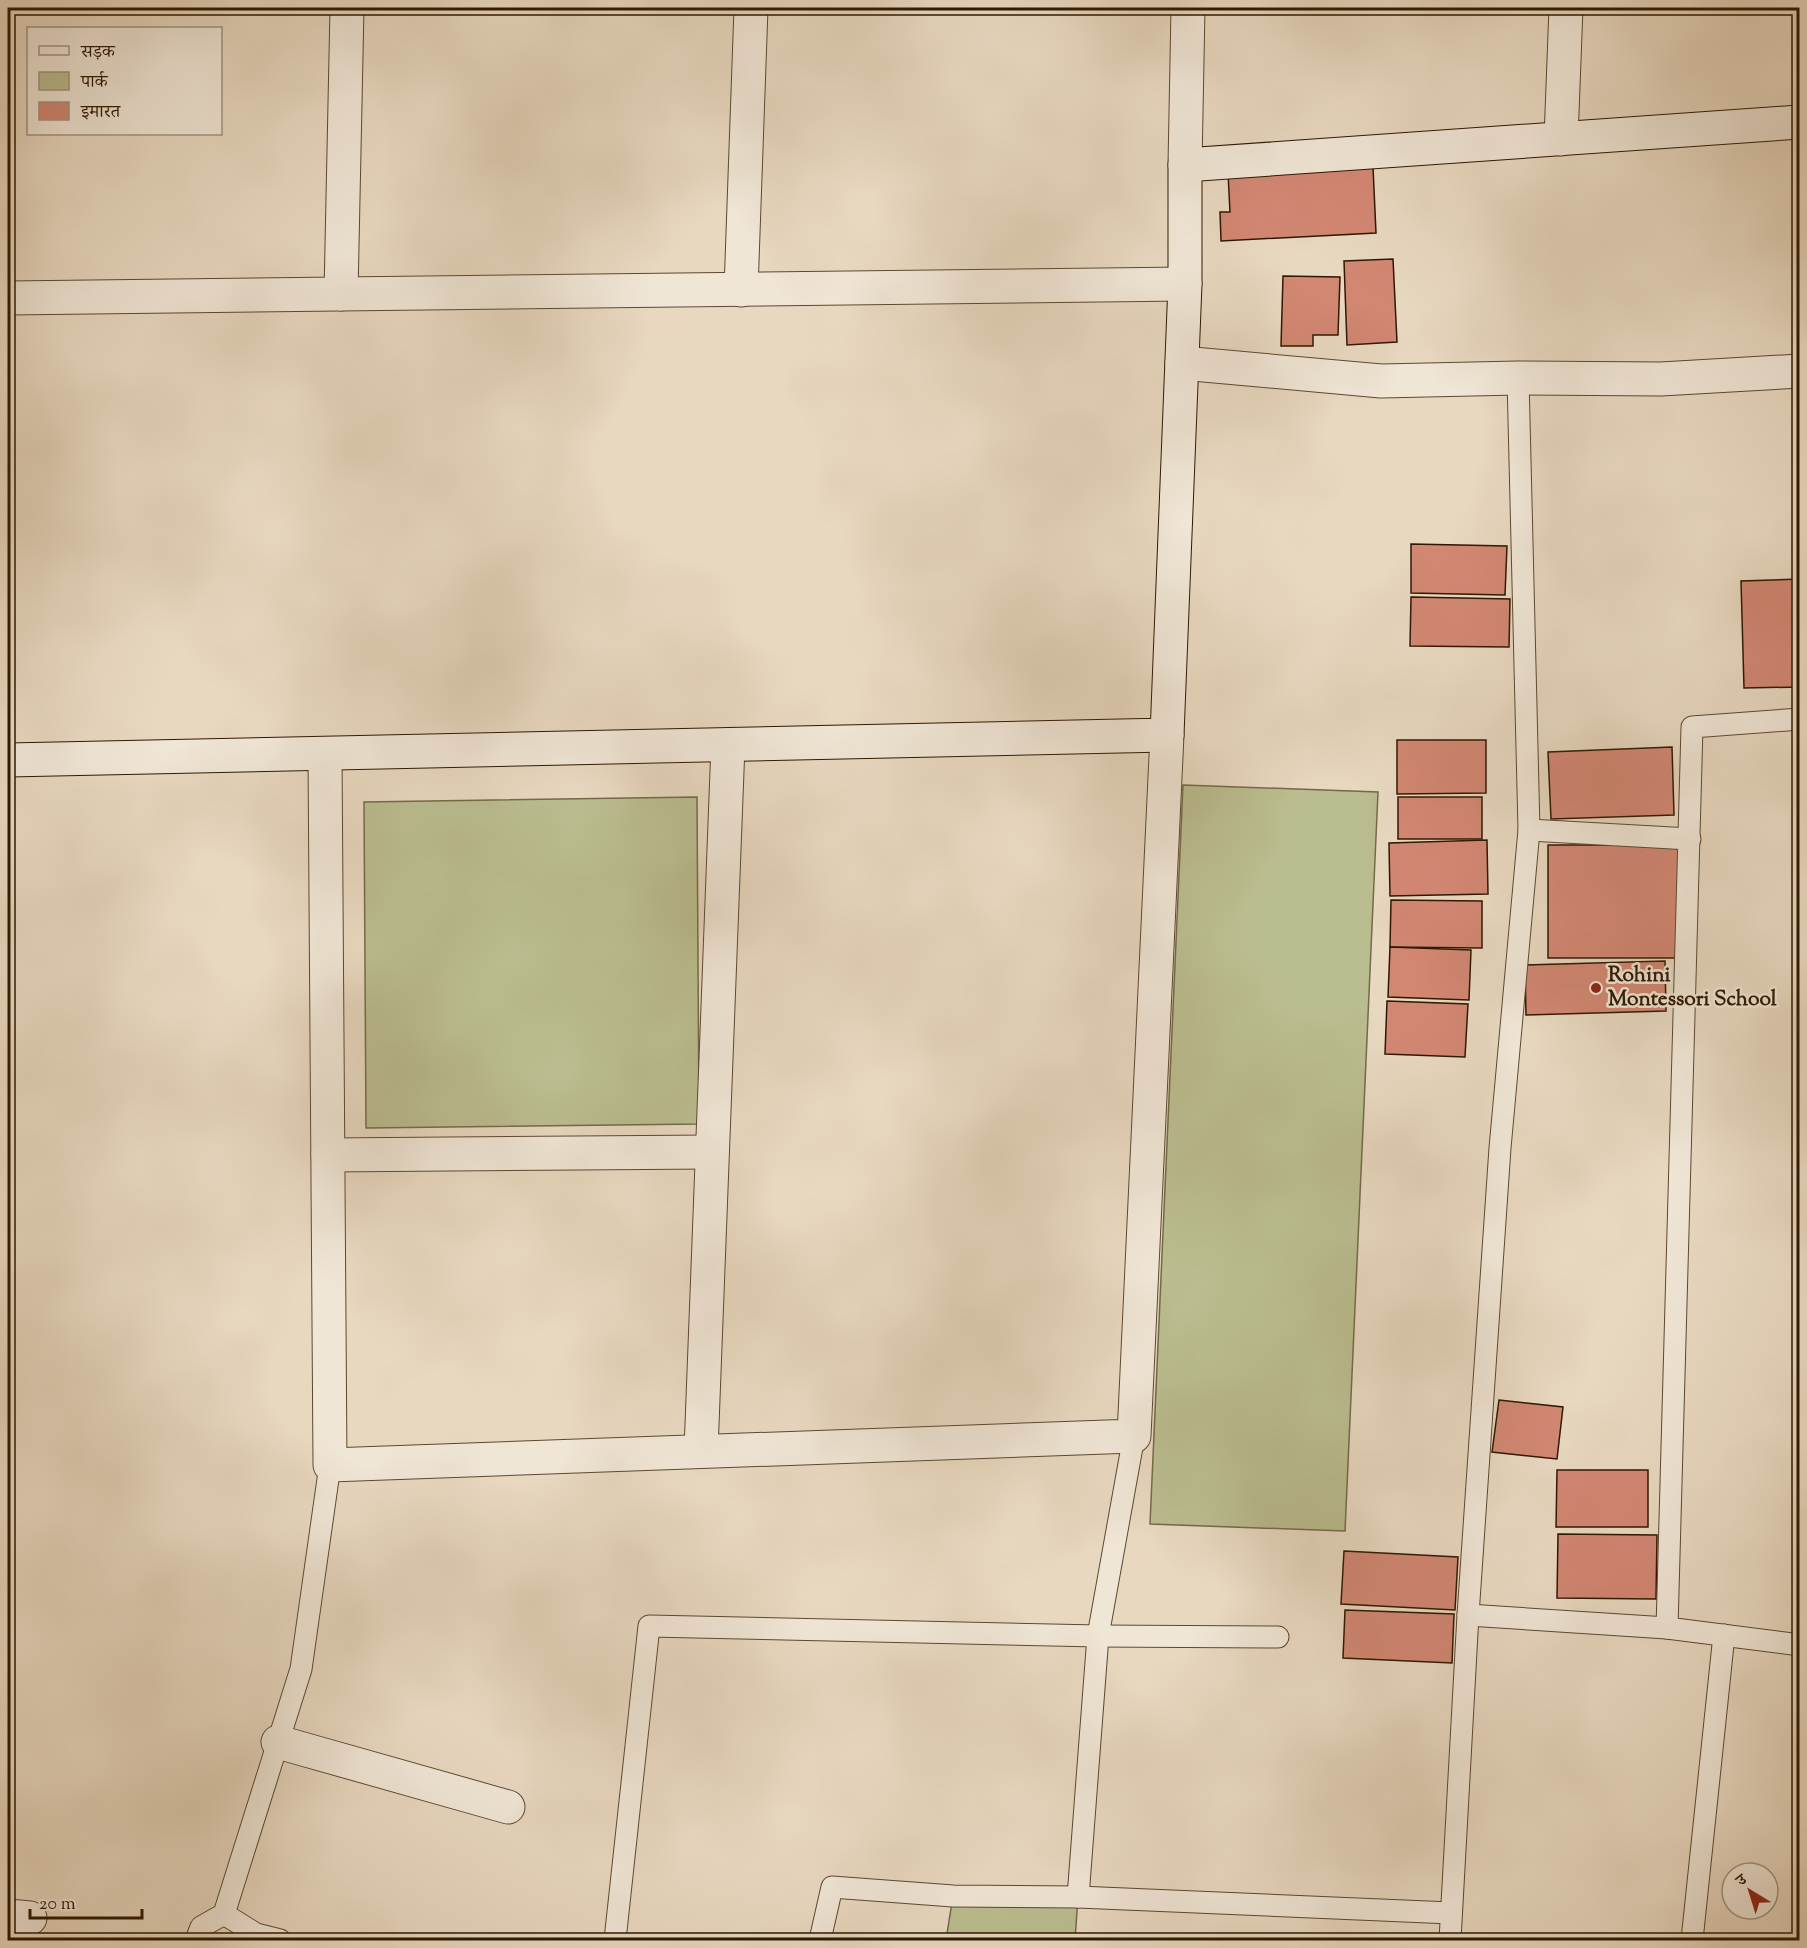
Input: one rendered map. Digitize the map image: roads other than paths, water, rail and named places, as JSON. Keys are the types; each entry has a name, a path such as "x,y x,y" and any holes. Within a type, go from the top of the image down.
{"street":[{"path":"341,294 347,8"},
{"path":"741,290 751,8"},
{"path":"325,753 330,1465 1134,1436 1167,735 1185,284 1188,8"},
{"path":"1561,139 1566,8"},
{"path":"1185,165 1800,122"},
{"path":"8,298 1185,284"},
{"path":"1182,363 1381,381 1518,378 1661,379 1800,371"},
{"path":"8,760 1167,735"},
{"path":"701,1451 728,745"},
{"path":"328,1155 712,1152"},
{"path":"278,1742 508,1807"}],"lane":[{"path":"1450,1941 1468,1615 1500,1148 1529,830 1518,378"},
{"path":"1667,1628 1692,727 1800,719"},
{"path":"1529,830 1690,839"},
{"path":"1078,1897 1098,1636 1134,1436"},
{"path":"196,1941 201,1927 224,1914 301,1669 330,1465"},
{"path":"1468,1615 1667,1628 1800,1645"},
{"path":"615,1941 649,1626 1098,1636 1278,1637"},
{"path":"1692,1941 1724,1635"},
{"path":"820,1941 832,1887 953,1896 1078,1897 1452,1913"},
{"path":"224,1914 256,1934 280,1941"}],"place":[{"name":"Rohini Montessori School","path":"1596,988"}]}
